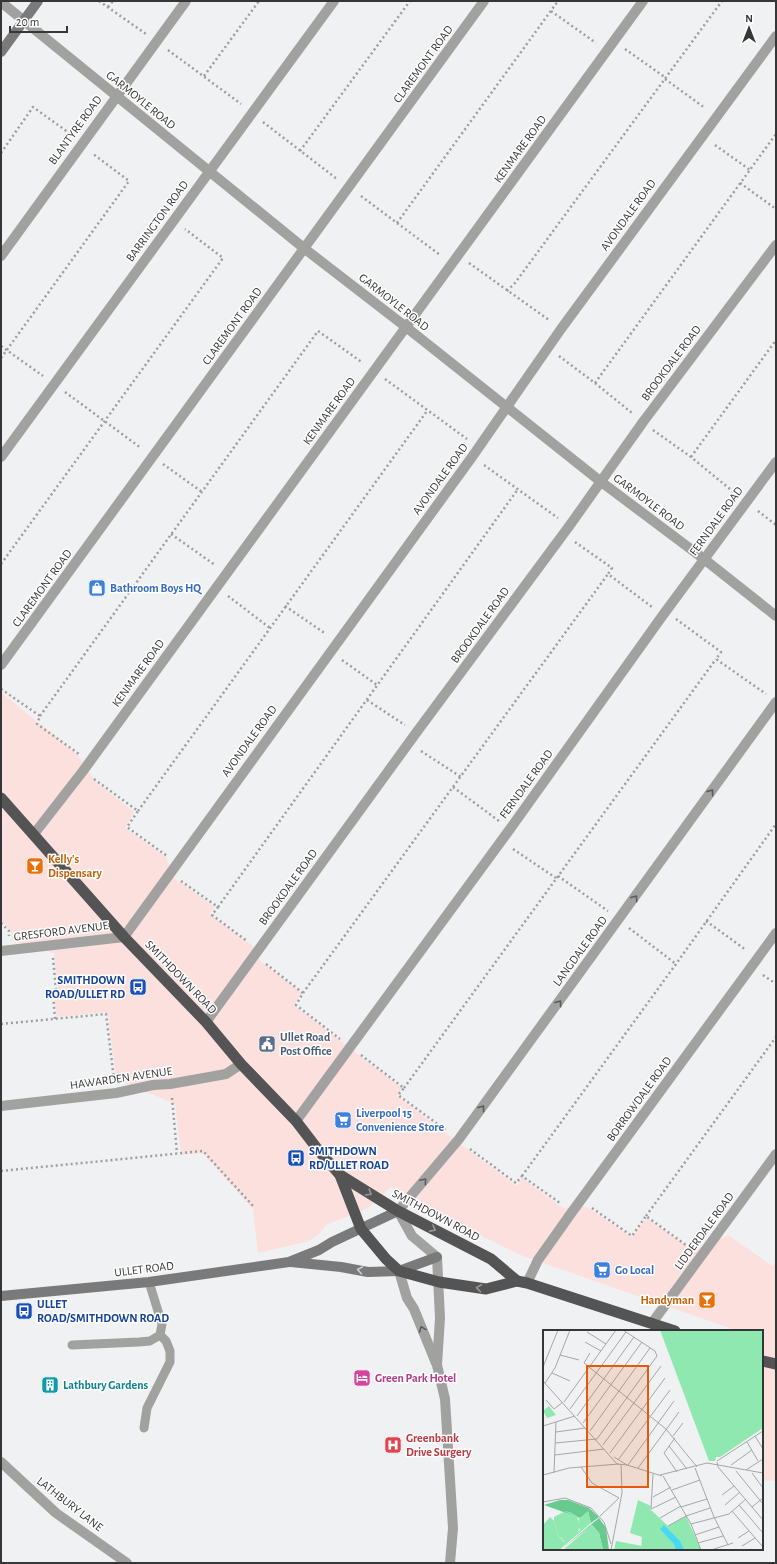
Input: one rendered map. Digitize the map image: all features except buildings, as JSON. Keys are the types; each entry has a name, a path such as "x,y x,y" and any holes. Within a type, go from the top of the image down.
{"highway":[{"name":"SMITHDOWN ROAD","path":"1,798 124,937 206,1022 241,1064 296,1121 340,1175 398,1211 491,1258 522,1282 672,1330"},
{"name":"SMITHDOWN ROAD","path":"340,1175 361,1229 386,1260 399,1271 439,1282 486,1289 522,1282"},
{"path":"763,1361 776,1364"}],"main road":[{"path":"1,52 38,1"},
{"name":"ULLET ROAD","path":"289,1262 319,1250 332,1242 398,1211"},
{"name":"ULLET ROAD","path":"1,1296 149,1282 289,1262 341,1267 368,1272 399,1271 437,1257"}],"street":[{"name":"BLANTYRE ROAD","path":"1,256 186,1"},
{"name":"BARRINGTON ROAD","path":"1,457 334,1"},
{"name":"CLAREMONT ROAD","path":"1,665 484,1"},
{"name":"KENMARE ROAD","path":"34,834 83,771 643,1"},
{"name":"GARMOYLE ROAD","path":"1,2 115,97 305,249 508,407 600,481 704,559 776,616"},
{"name":"AVONDALE ROAD","path":"124,937 508,407 561,329 776,36"},
{"name":"BROOKDALE ROAD","path":"206,1022 416,733 570,526 600,481 643,422 776,245"},
{"name":"FERNDALE ROAD","path":"296,1121 776,462"},
{"name":"LANGDALE ROAD","path":"398,1211 459,1139 773,699"},
{"name":"BORROWDALE ROAD","path":"522,1282 776,933"},
{"name":"GRESFORD AVENUE","path":"1,951 124,937"},
{"name":"HAWARDEN AVENUE","path":"1,1106 116,1093 153,1085 170,1084 226,1074 241,1064"},
{"name":"LIDDERDALE ROAD","path":"652,1323 776,1154"},
{"path":"398,1211 412,1236 437,1257 440,1318 437,1365"},
{"path":"399,1271 407,1298 414,1309 437,1365 445,1407 453,1528 450,1563"},
{"name":"LATHBURY LANE","path":"1,1462 56,1513 127,1563"}],"lane":[{"path":"72,1345 144,1342 150,1341 160,1335 162,1324 149,1282"},
{"path":"144,1428 147,1408 170,1362 170,1351 166,1341 160,1335"}],"path":[{"path":"99,1 204,76 253,113 269,128 452,265"},
{"path":"108,8 113,1"},
{"path":"204,76 259,1"},
{"path":"300,151 410,1"},
{"path":"397,223 558,1"},
{"path":"507,291 516,283 722,1"},
{"path":"551,11 607,50"},
{"path":"614,41 717,117"},
{"path":"1,153 33,107 129,181 1,358"},
{"path":"595,383 776,134"},
{"path":"702,136 750,170"},
{"path":"740,183 776,209"},
{"path":"1,564 223,258 174,220"},
{"path":"459,255 561,329"},
{"path":"89,761 37,724 40,716 318,331 478,447"},
{"path":"691,457 776,340"},
{"path":"1,346 202,492"},
{"path":"549,348 643,422 691,457 776,525"},
{"path":"177,863 127,827 427,411"},
{"path":"472,457 570,526"},
{"path":"304,993 212,915 518,489"},
{"path":"171,534 226,573"},
{"path":"404,1088 296,1005 452,787 461,777 612,568 563,534"},
{"path":"608,574 720,652 398,1095 459,1139 469,1149 516,1184 776,824"},
{"path":"216,588 270,628"},
{"path":"285,606 338,642"},
{"path":"330,652 378,685"},
{"path":"716,658 773,699"},
{"path":"1,689 40,716"},
{"path":"367,700 416,733"},
{"path":"409,743 461,777"},
{"path":"83,771 138,810"},
{"path":"452,787 510,829"},
{"path":"501,841 556,878"},
{"path":"170,874 218,907"},
{"path":"706,921 758,958"},
{"path":"51,945 56,990 53,994 55,1019"},
{"path":"1,1024 106,1014 116,1093"},
{"path":"581,1200 632,1236 776,1037"},
{"path":"170,1084 177,1153"},
{"path":"1,1171 203,1151 254,1207"},
{"path":"522,1176 572,1212"},
{"path":"646,1216 702,1256"}],"shaded area":[{"path":"1,684 3,694 77,754 96,782 134,812 125,828 166,857 174,878 215,907 209,914 253,946 260,961 302,993 294,1005 402,1088 397,1096 463,1146 517,1186 522,1178 563,1208 587,1207 632,1237 647,1218 694,1251 728,1235 772,1266 776,1260 776,1481 763,1480 763,1330 735,1330 523,1256 432,1212 391,1187 368,1208 326,1225 319,1234 309,1241 258,1253 253,1209 203,1153 181,1155 175,1104 116,1079 108,1014 105,1012 57,1017 54,995 58,988 54,953 12,941 11,931 1,920"}],"place":[{"name":"Bathroom Boys HQ","path":"97,588"},
{"name":"Kelly's Dispensary","path":"35,866"},
{"name":"SMITHDOWN ROAD/ULLET RD","path":"138,987"},
{"name":"Ullet Road Post Office","path":"267,1044"},
{"name":"Liverpool 15 Convenience Store","path":"343,1120"},
{"name":"SMITHDOWN RD/ULLET ROAD","path":"296,1158"},
{"name":"Go Local","path":"602,1270"},
{"name":"Handyman","path":"707,1300"},
{"name":"ULLET ROAD/SMITHDOWN ROAD","path":"24,1311"},
{"name":"Green Park Hotel","path":"362,1378"},
{"name":"Lathbury Gardens","path":"50,1385"},
{"name":"Greenbank Drive Surgery","path":"393,1445"}]}
